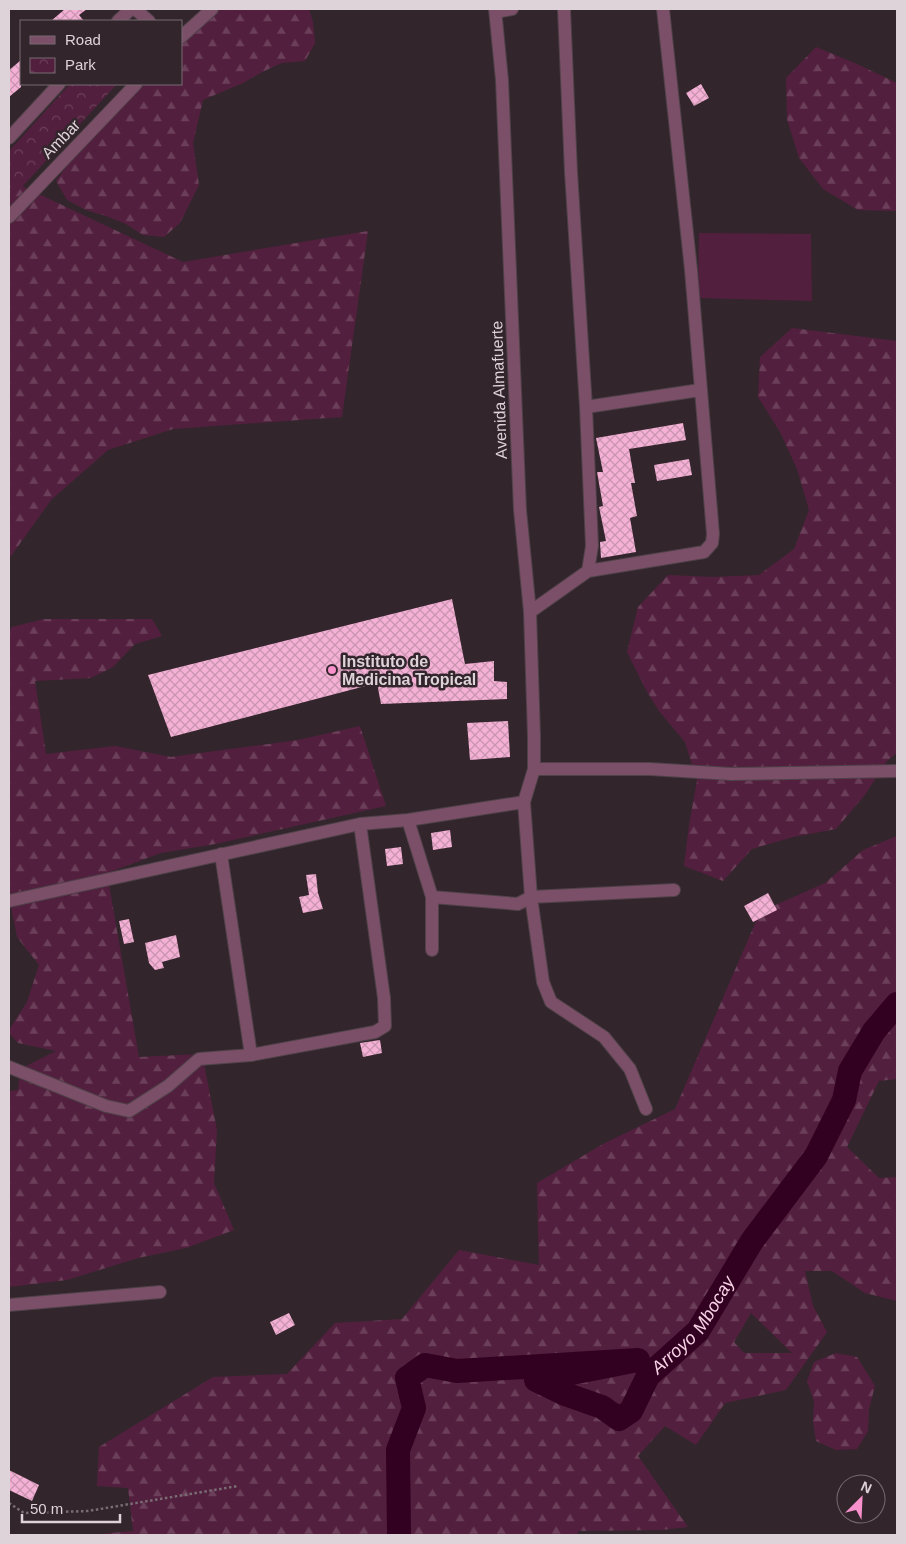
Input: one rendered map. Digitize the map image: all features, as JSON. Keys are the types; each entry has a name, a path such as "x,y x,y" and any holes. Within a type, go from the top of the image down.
{"street":[{"path":"119,20 130,9"},
{"path":"136,9 148,20"},
{"path":"182,36 212,9"},
{"path":"495,10 512,9"},
{"path":"564,9 592,546 588,571"},
{"path":"530,612 588,571 704,552 712,543 713,534 679,154 663,9"},
{"name":"Avenida Almafuerte","path":"495,10 502,80 520,510 530,612 534,769 524,802"},
{"path":"9,138 58,85"},
{"name":"Ambar","path":"9,217 135,85"},
{"path":"586,407 700,390"},
{"path":"534,769 650,769 731,774 897,771"},
{"path":"9,901 360,824 408,820 524,802 531,898 543,982 551,1002 604,1038 630,1069 646,1109"},
{"path":"408,820 432,897 432,950"},
{"path":"9,1067 106,1106 129,1111 168,1086 199,1059 251,1055 375,1032 385,1026 384,998 360,824"},
{"path":"221,854 251,1055"},
{"path":"432,897 518,904 531,898 674,890"},
{"path":"9,1305 160,1292"}],"path":[{"path":"9,1503 24,1513 88,1511 238,1486"}],"green space":[{"path":"213,9 309,9 313,22 315,43 305,61 282,63 243,83 203,100 193,143 199,185 180,223 164,237 143,235 126,224 86,210 67,200 56,181 68,164 137,85 182,85 182,35"},
{"path":"816,47 897,83 897,211 858,210 823,189 799,158 787,119 786,78"},
{"path":"69,85 116,85 9,201 9,151"},
{"path":"9,180 183,262 368,231 342,417 173,429 108,450 51,500 9,559"},
{"path":"699,233 811,234 812,301 698,298"},
{"path":"792,328 897,341 897,753 887,761 864,796 836,829 793,837 752,849 723,881 684,866 697,781 685,742 659,711 627,652 638,607 668,575 713,577 759,575 794,549 809,510 797,469 780,432 758,397 760,357"},
{"path":"44,619 152,619 162,636 135,644 113,667 91,678 35,681 46,754 115,746 171,757 298,740 360,726 386,806 215,844 161,853 107,873 139,1057 202,1054 217,1130 214,1183 234,1230 186,1248 138,1258 67,1280 9,1287 9,1091 18,1090 20,1069 56,1051 18,1043 9,1033 9,1030 27,1002 39,965 17,937 9,896 9,630 12,627"},
{"path":"897,836 897,1079 879,1081 847,1147 879,1178 897,1177 897,1301 865,1293 832,1271 805,1271 813,1306 827,1332 786,1390 725,1403 696,1445 665,1426 638,1456 688,1527 661,1530 578,1531 578,1535 89,1535 133,1531 128,1488 97,1486 99,1447 213,1377 287,1374 335,1323 402,1319 459,1250 539,1265 537,1183 603,1144 675,1109 760,912 825,883 863,850","holes":["751,1313 792,1353 744,1353 734,1342"]},
{"path":"836,1353 857,1357 875,1386 869,1409 868,1431 857,1449 836,1450 816,1441 813,1421 814,1401 807,1381 814,1362"}],"building":[{"path":"65,9 87,9 79,15 83,20 52,20"},
{"path":"20,61 21,87 9,97 9,70"},
{"path":"701,84 709,98 694,106 686,93"},
{"path":"683,423 686,440 629,449 635,483 631,483 637,516 630,518 636,552 601,558 600,542 606,541 599,507 603,506 597,472 603,472 596,438"},
{"path":"689,459 692,475 657,481 654,465"},
{"name":"Instituto de Medicina Tropical","path":"452,599 465,664 494,661 494,681 507,682 507,699 381,704 377,683 171,737 148,675"},
{"path":"508,721 510,757 470,760 467,723"},
{"path":"450,830 452,847 433,850 431,833"},
{"path":"401,847 403,864 387,866 385,849"},
{"path":"316,874 318,893 323,909 303,913 299,897 309,895 306,875"},
{"path":"768,893 777,910 753,922 744,906"},
{"path":"129,919 134,942 124,944 119,921"},
{"path":"176,935 180,957 162,962 164,968 155,970 149,963 145,943"},
{"path":"380,1040 382,1053 363,1057 360,1043"},
{"path":"289,1313 295,1325 276,1335 270,1322"},
{"path":"9,1470 39,1485 32,1501 9,1490"}],"waterway":[{"name":"Arroyo Mbocay","path":"399,1535 398,1450 414,1408 407,1378 425,1365 457,1371 638,1360 536,1380 565,1394 602,1407 619,1419 631,1411 648,1376 698,1331 752,1241 816,1156 844,1100 850,1071 874,1031 897,1004"}],"place":[{"name":"Instituto de Medicina Tropical","path":"332,670"}]}
